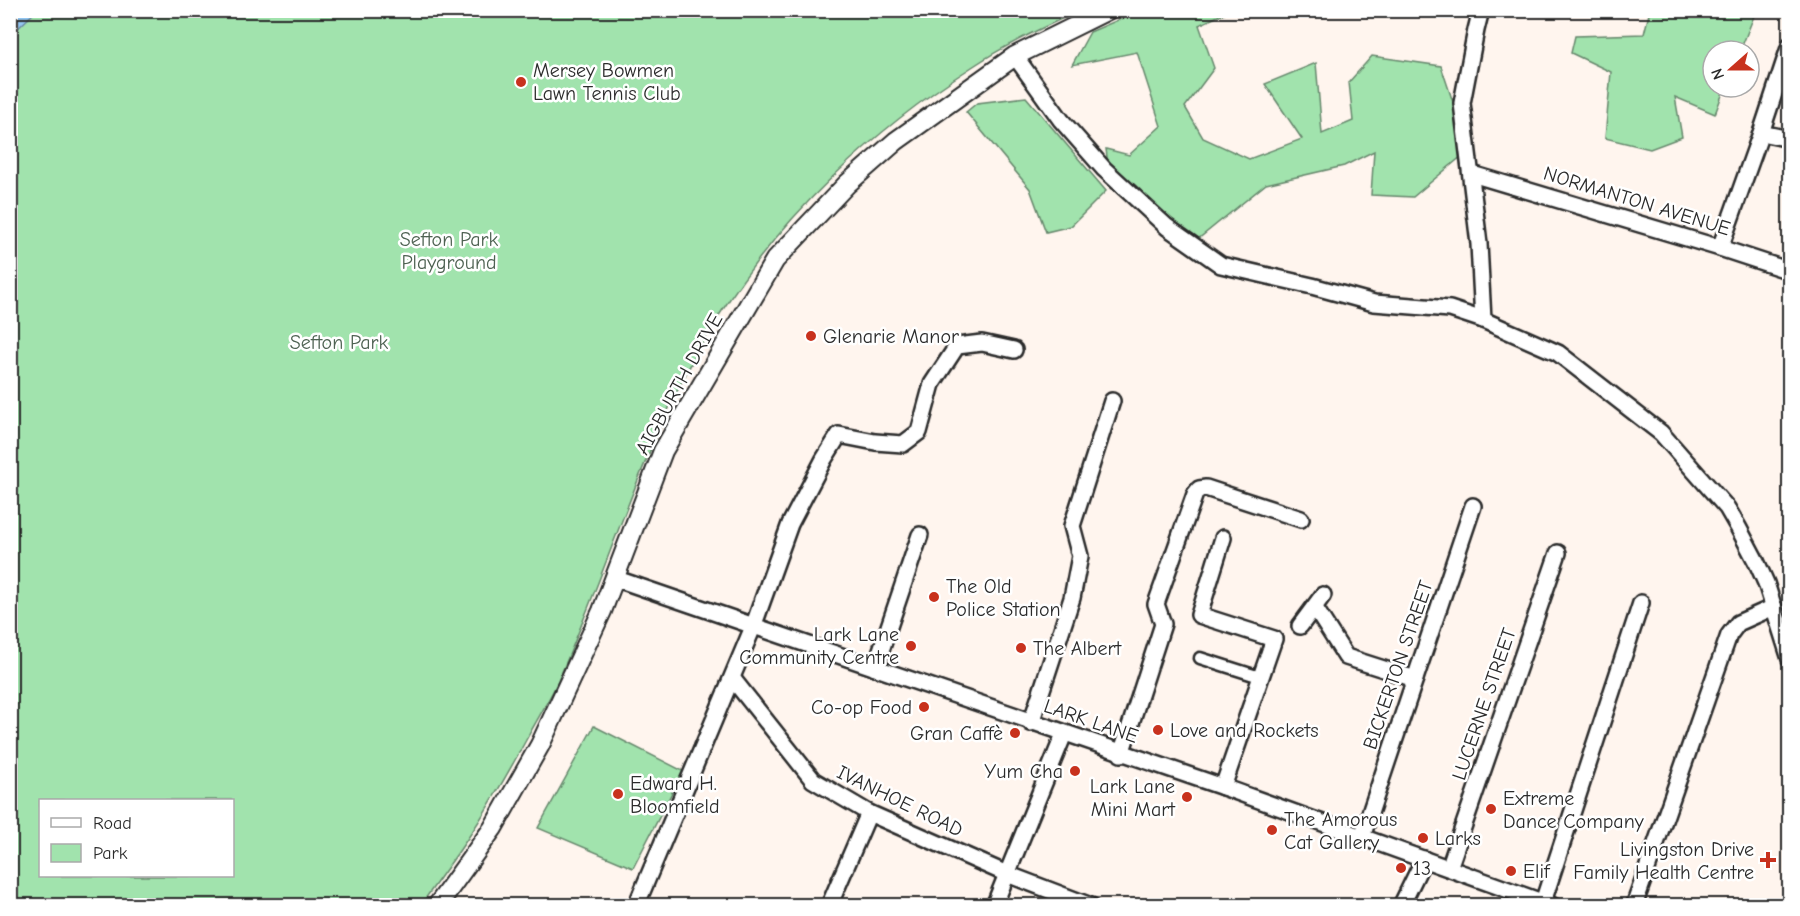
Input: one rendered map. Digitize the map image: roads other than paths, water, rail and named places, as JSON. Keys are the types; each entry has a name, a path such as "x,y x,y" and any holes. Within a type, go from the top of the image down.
{"street":[{"name":"AIGBURTH DRIVE","path":"437,906 493,828 540,745 602,610 663,451 775,260 847,184 896,141 1015,56 1108,10"},
{"path":"1481,10 1462,103 1479,244 1483,320"},
{"path":"1720,248 1790,45"},
{"path":"1015,56 1061,120 1104,169 1167,226 1221,265 1374,303 1450,309 1483,320 1558,353 1661,433 1727,508 1757,562 1790,659"},
{"path":"1761,134 1790,139"},
{"name":"NORMANTON AVENUE","path":"1472,174 1790,271"},
{"path":"636,906 753,627 790,524 839,435 875,442 903,444 919,432 932,384 957,346 982,343 1014,350"},
{"path":"1031,723 1072,598 1080,556 1072,526 1112,401"},
{"path":"1121,754 1163,624 1156,604 1195,494 1199,489 1206,488 1301,519"},
{"name":"BICKERTON STREET","path":"1362,837 1473,506"},
{"path":"875,668 920,535"},
{"path":"1222,787 1274,639 1199,615 1223,538"},
{"name":"LUCERNE STREET","path":"1449,868 1558,553"},
{"name":"LARK LANE","path":"614,578 1222,787 1548,904"},
{"path":"1300,626 1319,601 1346,657 1415,679"},
{"path":"1548,904 1641,603"},
{"path":"1634,906 1730,635 1738,623 1774,607"},
{"path":"1200,658 1260,677"},
{"name":"IVANHOE ROAD","path":"732,678 813,780 869,813 1007,874 1091,906"},
{"path":"993,906 1064,734"},
{"path":"829,906 869,813"},
{"path":"1401,906 1424,859"}],"water":[{"path":"11,10 36,10 36,11 11,35"}],"place":[{"name":"Mersey Bowmen Lawn Tennis Club","path":"521,82"},
{"name":"Glenarie Manor","path":"811,336"},
{"name":"The Old Police Station","path":"934,597"},
{"name":"Lark Lane Community Centre","path":"911,646"},
{"name":"The Albert","path":"1021,648"},
{"name":"Co-op Food","path":"924,707"},
{"name":"Love and Rockets","path":"1158,730"},
{"name":"Gran Caffè","path":"1015,733"},
{"name":"Yum Cha","path":"1075,771"},
{"name":"Edward H. Bloomfield","path":"618,794"},
{"name":"Lark Lane Mini Mart","path":"1187,797"},
{"name":"Extreme Dance Company","path":"1491,809"},
{"name":"The Amorous Cat Gallery","path":"1272,830"},
{"name":"Larks","path":"1423,838"},
{"name":"Livingston Drive Family Health Centre","path":"1768,860"},
{"name":"13","path":"1401,868"},
{"name":"Elif","path":"1511,871"}],"park label":[{"name":"Sefton Park Playground","path":"449,250"},
{"name":"Sefton Park","path":"339,342"}]}
